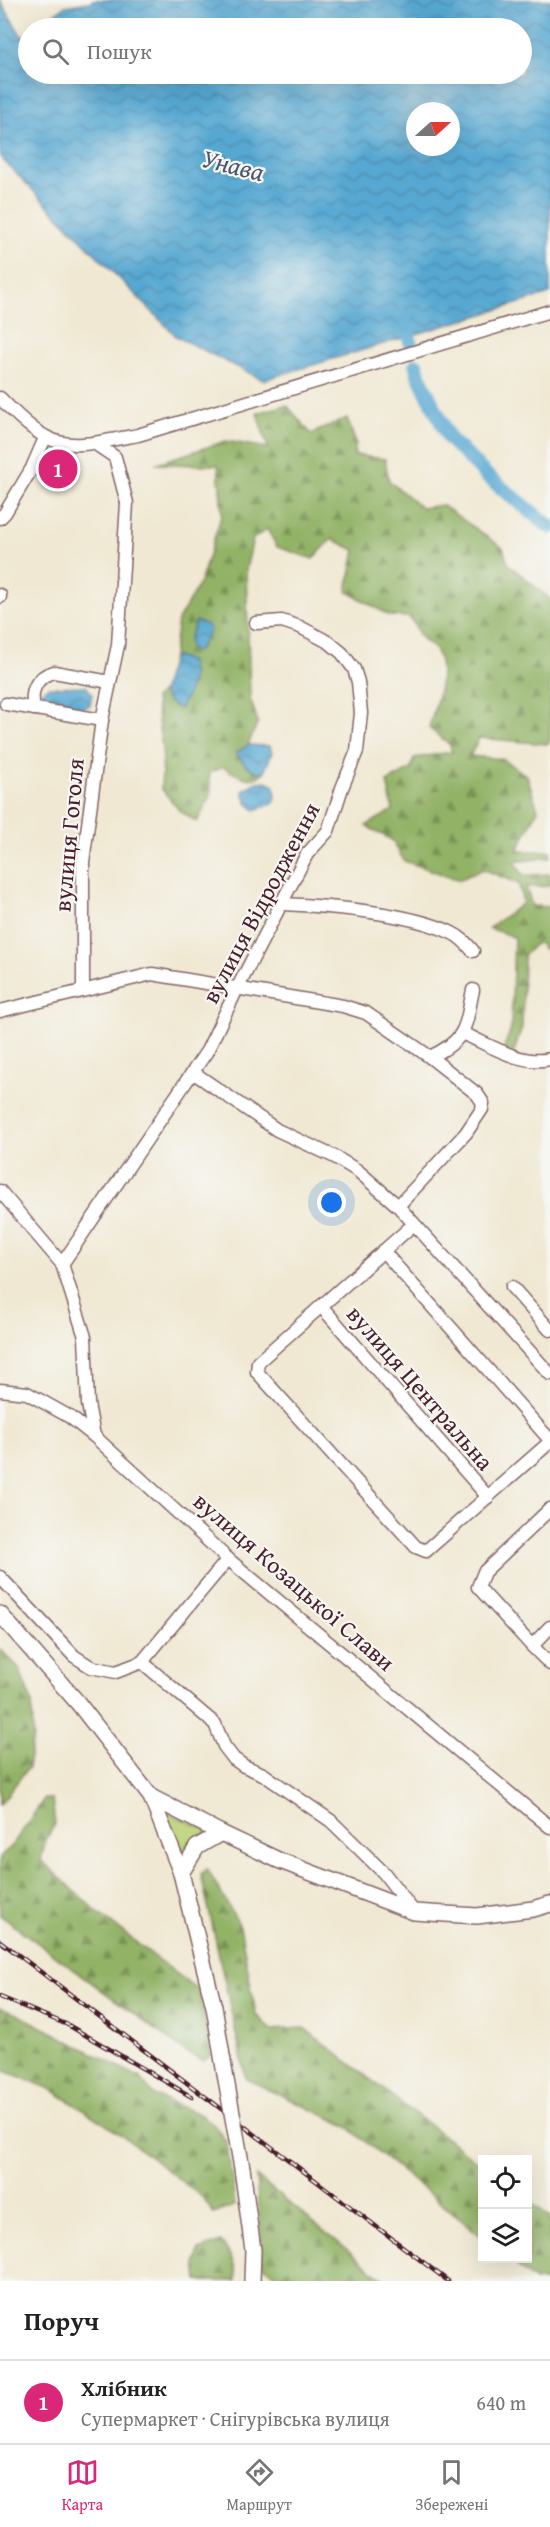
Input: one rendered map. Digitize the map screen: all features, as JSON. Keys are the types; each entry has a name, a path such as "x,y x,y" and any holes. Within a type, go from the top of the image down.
{"main road":[{"path":"0,1614 78,1703 151,1797 181,1873 214,2007 254,2250 252,2281"},
{"path":"151,1797 278,1860 414,1912 477,1916 550,1904"},
{"path":"181,1873 196,1847 221,1833"}],"street":[{"path":"0,398 19,418 45,438 77,446 138,435 550,311"},
{"path":"0,518 32,468 45,438"},
{"name":"вулиця Гоголя","path":"83,990 83,862 102,720 118,645 127,503 115,457 94,443"},
{"name":"вулиця Відродження","path":"62,1264 194,1073 220,1028 237,989 308,854 328,831 357,751 360,733 360,695 354,669 342,653 330,643 300,627 282,621 256,623"},
{"path":"34,709 31,698 34,688 38,680 46,674 54,672 110,682"},
{"path":"2,704 102,720"},
{"path":"283,904 320,907 421,922 454,934 473,951"},
{"path":"0,1011 152,974 343,1006 366,1012 477,1094 483,1103 482,1109 466,1133 398,1206"},
{"path":"430,1058 464,1034 474,990"},
{"path":"464,1034 524,1060 538,1062 550,1059"},
{"path":"194,1073 277,1130 335,1157 358,1172 398,1206 550,1374"},
{"path":"0,1191 62,1264 85,1337 88,1404 94,1436"},
{"path":"383,1251 550,1441 426,1551 416,1547 257,1372 258,1362 383,1251 412,1222"},
{"path":"512,1287 550,1330"},
{"name":"вулиця Центральна","path":"321,1306 488,1497"},
{"name":"вулиця Козацької Слави","path":"0,1390 27,1394 70,1417 94,1436 228,1559 550,1827"},
{"path":"70,1417 88,1404"},
{"path":"550,1509 483,1572 478,1587 550,1664"},
{"path":"0,1577 74,1656 91,1667 116,1672 142,1662 228,1559"},
{"path":"532,1646 550,1627"},
{"path":"142,1662 215,1724 224,1746 234,1759 263,1774 331,1821 384,1873 414,1912"}],"green space":[{"path":"287,405 311,434 347,418 356,444 354,455 385,459 389,481 422,508 442,505 503,548 508,564 550,599 550,742 546,744 479,738 470,756 503,759 527,776 538,810 517,851 550,851 550,857 515,862 523,875 550,874 550,886 526,887 532,906 550,907 550,954 537,942 524,955 522,1027 513,1055 503,1050 511,1029 514,937 489,928 523,903 519,884 483,869 459,880 404,861 392,840 366,826 393,810 387,782 411,769 414,758 452,752 450,745 429,728 440,686 438,654 424,641 409,617 390,616 347,591 355,550 332,539 313,559 277,547 267,529 253,539 246,569 250,698 258,722 248,745 236,754 255,772 264,772 254,778 244,777 223,767 209,773 211,795 197,822 180,811 161,788 163,757 155,698 162,692 169,703 189,661 173,656 178,620 200,583 222,514 218,465 155,464 226,441 268,448 257,413"},
{"path":"0,1649 19,1668 32,1703 33,1736 28,1768 0,1804"},
{"path":"44,1799 52,1799 55,1824 46,1839 41,1860 97,1912 199,1991 211,2056 203,2061 187,2053 0,1915 0,1856 11,1847"},
{"path":"161,1810 210,1831 192,1840 181,1853"},
{"path":"207,1869 240,1926 256,2015 272,2030 304,2028 478,2161 478,2234 345,2125 246,2079 201,1874"},
{"path":"0,2008 17,2014 139,2077 155,2096 201,2115 214,2125 227,2143 235,2205 214,2214 202,2197 119,2133 51,2089 0,2069"},
{"path":"256,2176 386,2281 284,2281 263,2265"},
{"path":"532,2203 550,2217 550,2281 535,2281 514,2263 532,2263"},
{"path":"221,2242 232,2260 236,2281 198,2281 196,2262 199,2250"}],"water":[{"path":"0,0 18,30 18,84 532,84 532,18 49,18 65,6 93,0 550,0 550,294 263,380 177,337 0,157"},
{"path":"196,621 207,625 210,630 198,651 192,651 188,641"},
{"path":"173,656 189,661 192,673 189,691 180,709 169,703 162,692"},
{"path":"86,686 92,694 90,705 85,707 58,706 42,698 42,691 48,687"},
{"path":"248,745 270,746 272,753 264,772 248,767 236,753"},
{"path":"266,781 273,784 276,795 274,803 255,810 247,803 243,791 257,782"}],"waterway":[{"name":"Унава","path":"404,317 410,341"},
{"name":"Унава","path":"416,365 449,438 487,476 550,527"}],"railway":[{"path":"0,1941 448,2281"},
{"path":"0,1997 68,2025 192,2097"}],"place":[{"name":"Хлібник","path":"58,469"}]}
